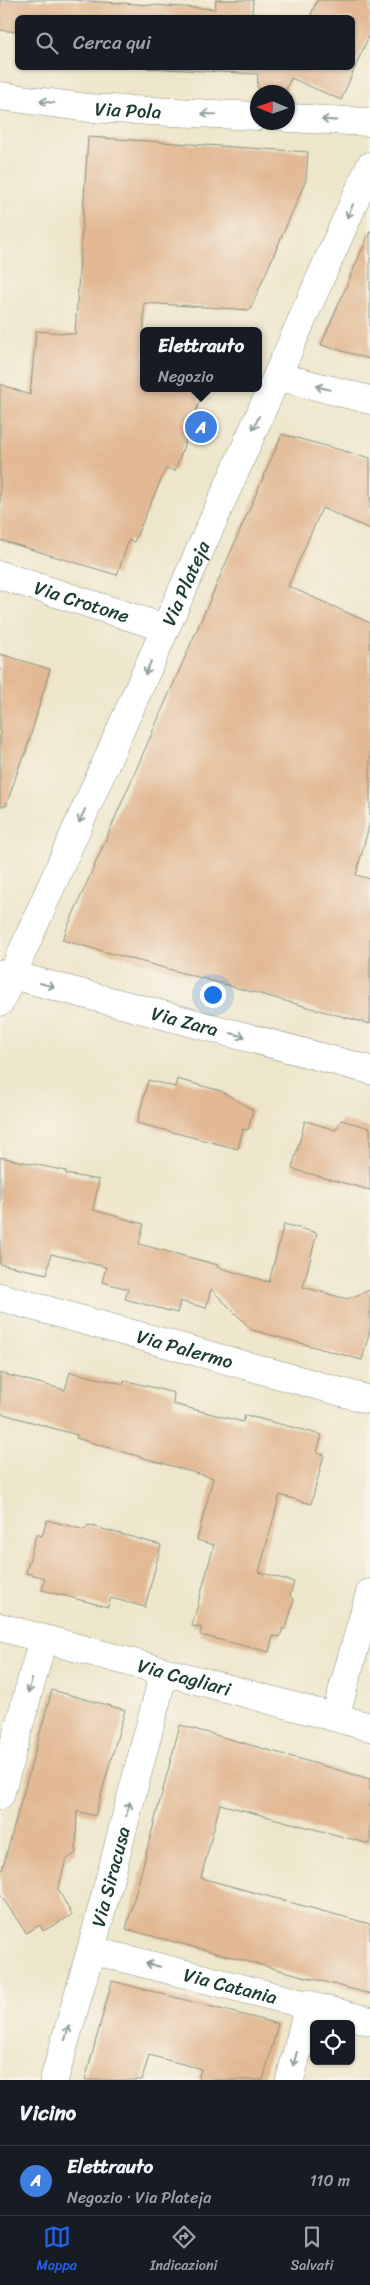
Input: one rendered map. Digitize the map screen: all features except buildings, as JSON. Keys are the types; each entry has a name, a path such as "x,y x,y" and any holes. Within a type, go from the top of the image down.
{"street":[{"name":"Via Pola","path":"0,96 88,108 250,116"},
{"path":"295,118 370,122"},
{"name":"Via Plateja","path":"0,1002 6,974 165,628 370,166"},
{"path":"277,376 370,400"},
{"name":"Via Crotone","path":"0,575 165,628"},
{"name":"Via Zara","path":"6,974 370,1070"},
{"name":"Via Palermo","path":"0,1297 370,1400"},
{"path":"335,1717 370,1594"},
{"name":"Via Cagliari","path":"0,1628 370,1727"},
{"path":"0,1795 43,1639"},
{"name":"Via Siracusa","path":"54,2080 91,1950 164,1672"},
{"name":"Via Catania","path":"91,1950 370,2020"},
{"path":"290,2080 309,2004"}],"place":[{"name":"Elettrauto","path":"201,427"}]}
